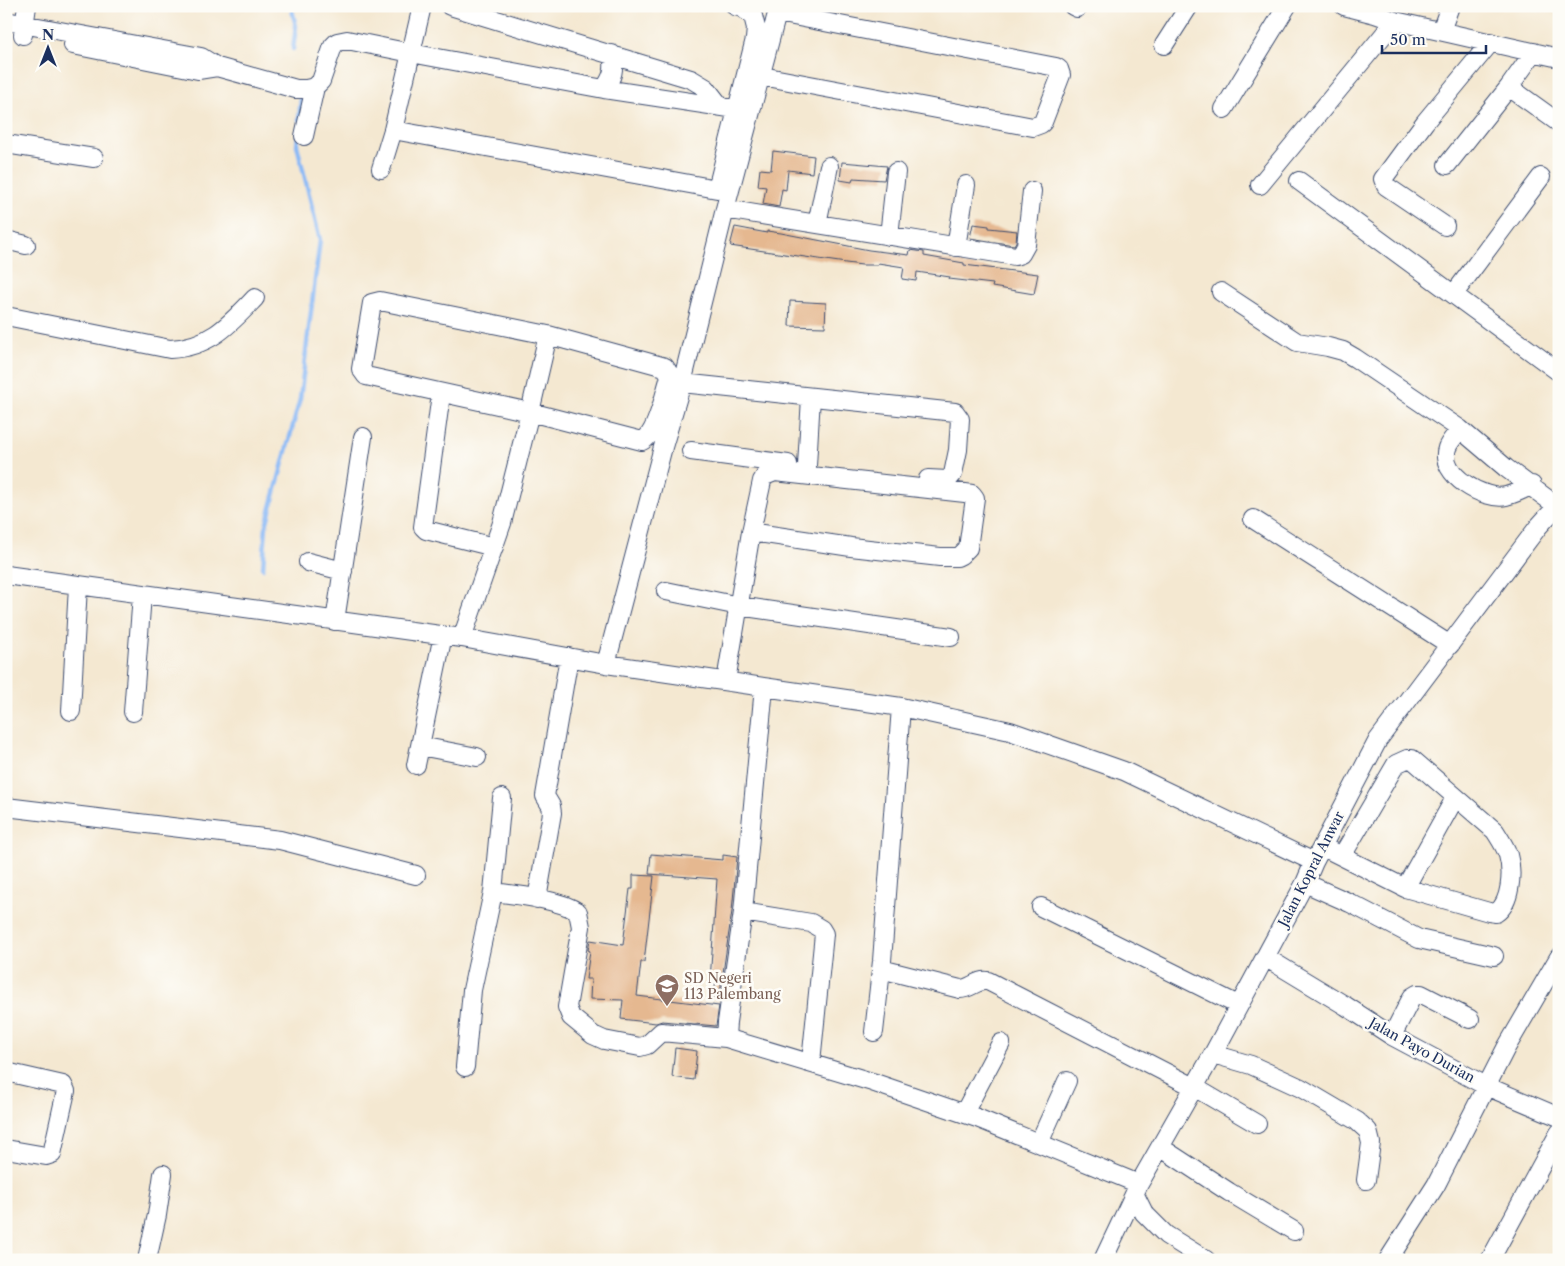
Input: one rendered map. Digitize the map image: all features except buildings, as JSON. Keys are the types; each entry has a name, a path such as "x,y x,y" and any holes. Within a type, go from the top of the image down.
{"street":[{"path":"27,6 12,25 198,70 217,67 296,89 315,87 321,82 333,46 342,40 604,89 728,107"},
{"path":"381,169 393,130 422,6"},
{"path":"450,6 612,54 698,82 728,107"},
{"path":"393,130 717,189 728,107 755,39 756,28 753,16 742,8 735,6"},
{"path":"1164,45 1189,6"},
{"path":"1224,110 1287,6"},
{"path":"1344,6 1376,10 1395,21 1559,58"},
{"path":"1441,31 1450,6"},
{"path":"606,664 663,447 682,383 725,208 762,76 778,10 1056,67 1061,75 1043,122 1033,127 762,76"},
{"path":"1260,185 1395,21"},
{"path":"1445,226 1386,186 1383,179 1490,42"},
{"path":"1447,165 1509,87 1534,52"},
{"path":"604,89 614,72 612,54"},
{"path":"304,136 315,87"},
{"path":"1509,87 1559,122"},
{"path":"6,144 94,158"},
{"path":"817,224 829,166"},
{"path":"889,236 896,172"},
{"path":"1454,294 1541,177"},
{"path":"1299,181 1559,372"},
{"path":"956,247 966,185"},
{"path":"725,208 1015,256 1020,254 1026,245 1032,191"},
{"path":"6,240 26,245"},
{"path":"1221,292 1297,342 1343,351 1460,428 1506,468 1558,505"},
{"path":"6,316 170,349 187,348 204,342 225,328 255,298"},
{"path":"380,300 548,335 665,367 670,375 669,380 653,430 647,439 642,441 530,412 441,394 366,376 361,369 372,303 380,300"},
{"path":"462,638 502,523 548,335"},
{"path":"682,383 955,412 960,419 953,474 948,480 691,452"},
{"path":"441,394 423,527 426,530 494,547"},
{"path":"806,466 811,397"},
{"path":"1460,428 1446,449 1446,460 1449,470 1458,478 1474,490 1497,496 1505,496 1532,485"},
{"path":"335,621 364,437"},
{"path":"726,681 751,532 764,476 775,472 965,492 972,494 975,498 968,548 962,555 957,557 940,557 851,547 751,532"},
{"name":"Jalan Kopral Anwar","path":"1103,1260 1137,1190 1305,883 1378,740 1538,527 1558,505"},
{"path":"1253,519 1450,645"},
{"path":"308,562 343,571"},
{"path":"6,575 443,635 606,664 901,707 1010,731 1124,771 1318,855 1342,856 1405,888 1496,913 1501,910 1507,900 1509,880 1508,858 1501,840 1495,831 1412,759 1406,759 1396,764 1342,856"},
{"path":"71,711 78,586"},
{"path":"666,591 739,606 951,636"},
{"path":"133,712 142,595"},
{"path":"416,764 443,635"},
{"path":"537,899 552,813 552,806 546,799 546,793 569,657"},
{"path":"726,1038 743,912 764,688"},
{"path":"874,1032 881,969 901,707"},
{"path":"420,746 477,757"},
{"path":"464,1067 472,990 493,892 502,798"},
{"path":"1405,888 1455,798"},
{"path":"6,807 280,840 416,875"},
{"path":"1305,883 1350,903 1419,939 1494,956"},
{"path":"493,892 537,899 571,908 578,912 581,927 567,1007 571,1017 593,1036 640,1047 647,1045 662,1032 726,1038 811,1062 964,1113 1039,1143 1137,1190 1144,1213 1166,1235 1206,1260"},
{"path":"1041,906 1238,1005"},
{"path":"743,912 811,923 821,929 824,934 811,1062"},
{"name":"Jalan Payo Durian","path":"1265,956 1392,1036 1486,1086 1559,1116"},
{"path":"1388,1260 1436,1185 1486,1086 1559,957"},
{"path":"881,969 960,989 967,988 980,981 988,981 1194,1087 1257,1124"},
{"path":"1392,1036 1412,997 1417,994 1421,994 1470,1019"},
{"path":"964,1113 1001,1043"},
{"path":"1213,1054 1251,1065 1301,1088 1356,1121 1368,1131 1371,1143 1366,1180"},
{"path":"6,1072 63,1086 66,1091 52,1154 46,1156 6,1149"},
{"path":"1039,1143 1067,1081"},
{"path":"1490,1260 1559,1133"},
{"path":"1160,1147 1294,1231"},
{"path":"147,1260 157,1215 163,1174"}],"waterway":[{"path":"291,6 296,26 293,49"},
{"path":"299,120 301,98"},
{"path":"263,568 266,526 300,399 320,240 297,145 298,136"}],"place":[{"name":"SD Negeri 113 Palembang","path":"667,1007"}]}
